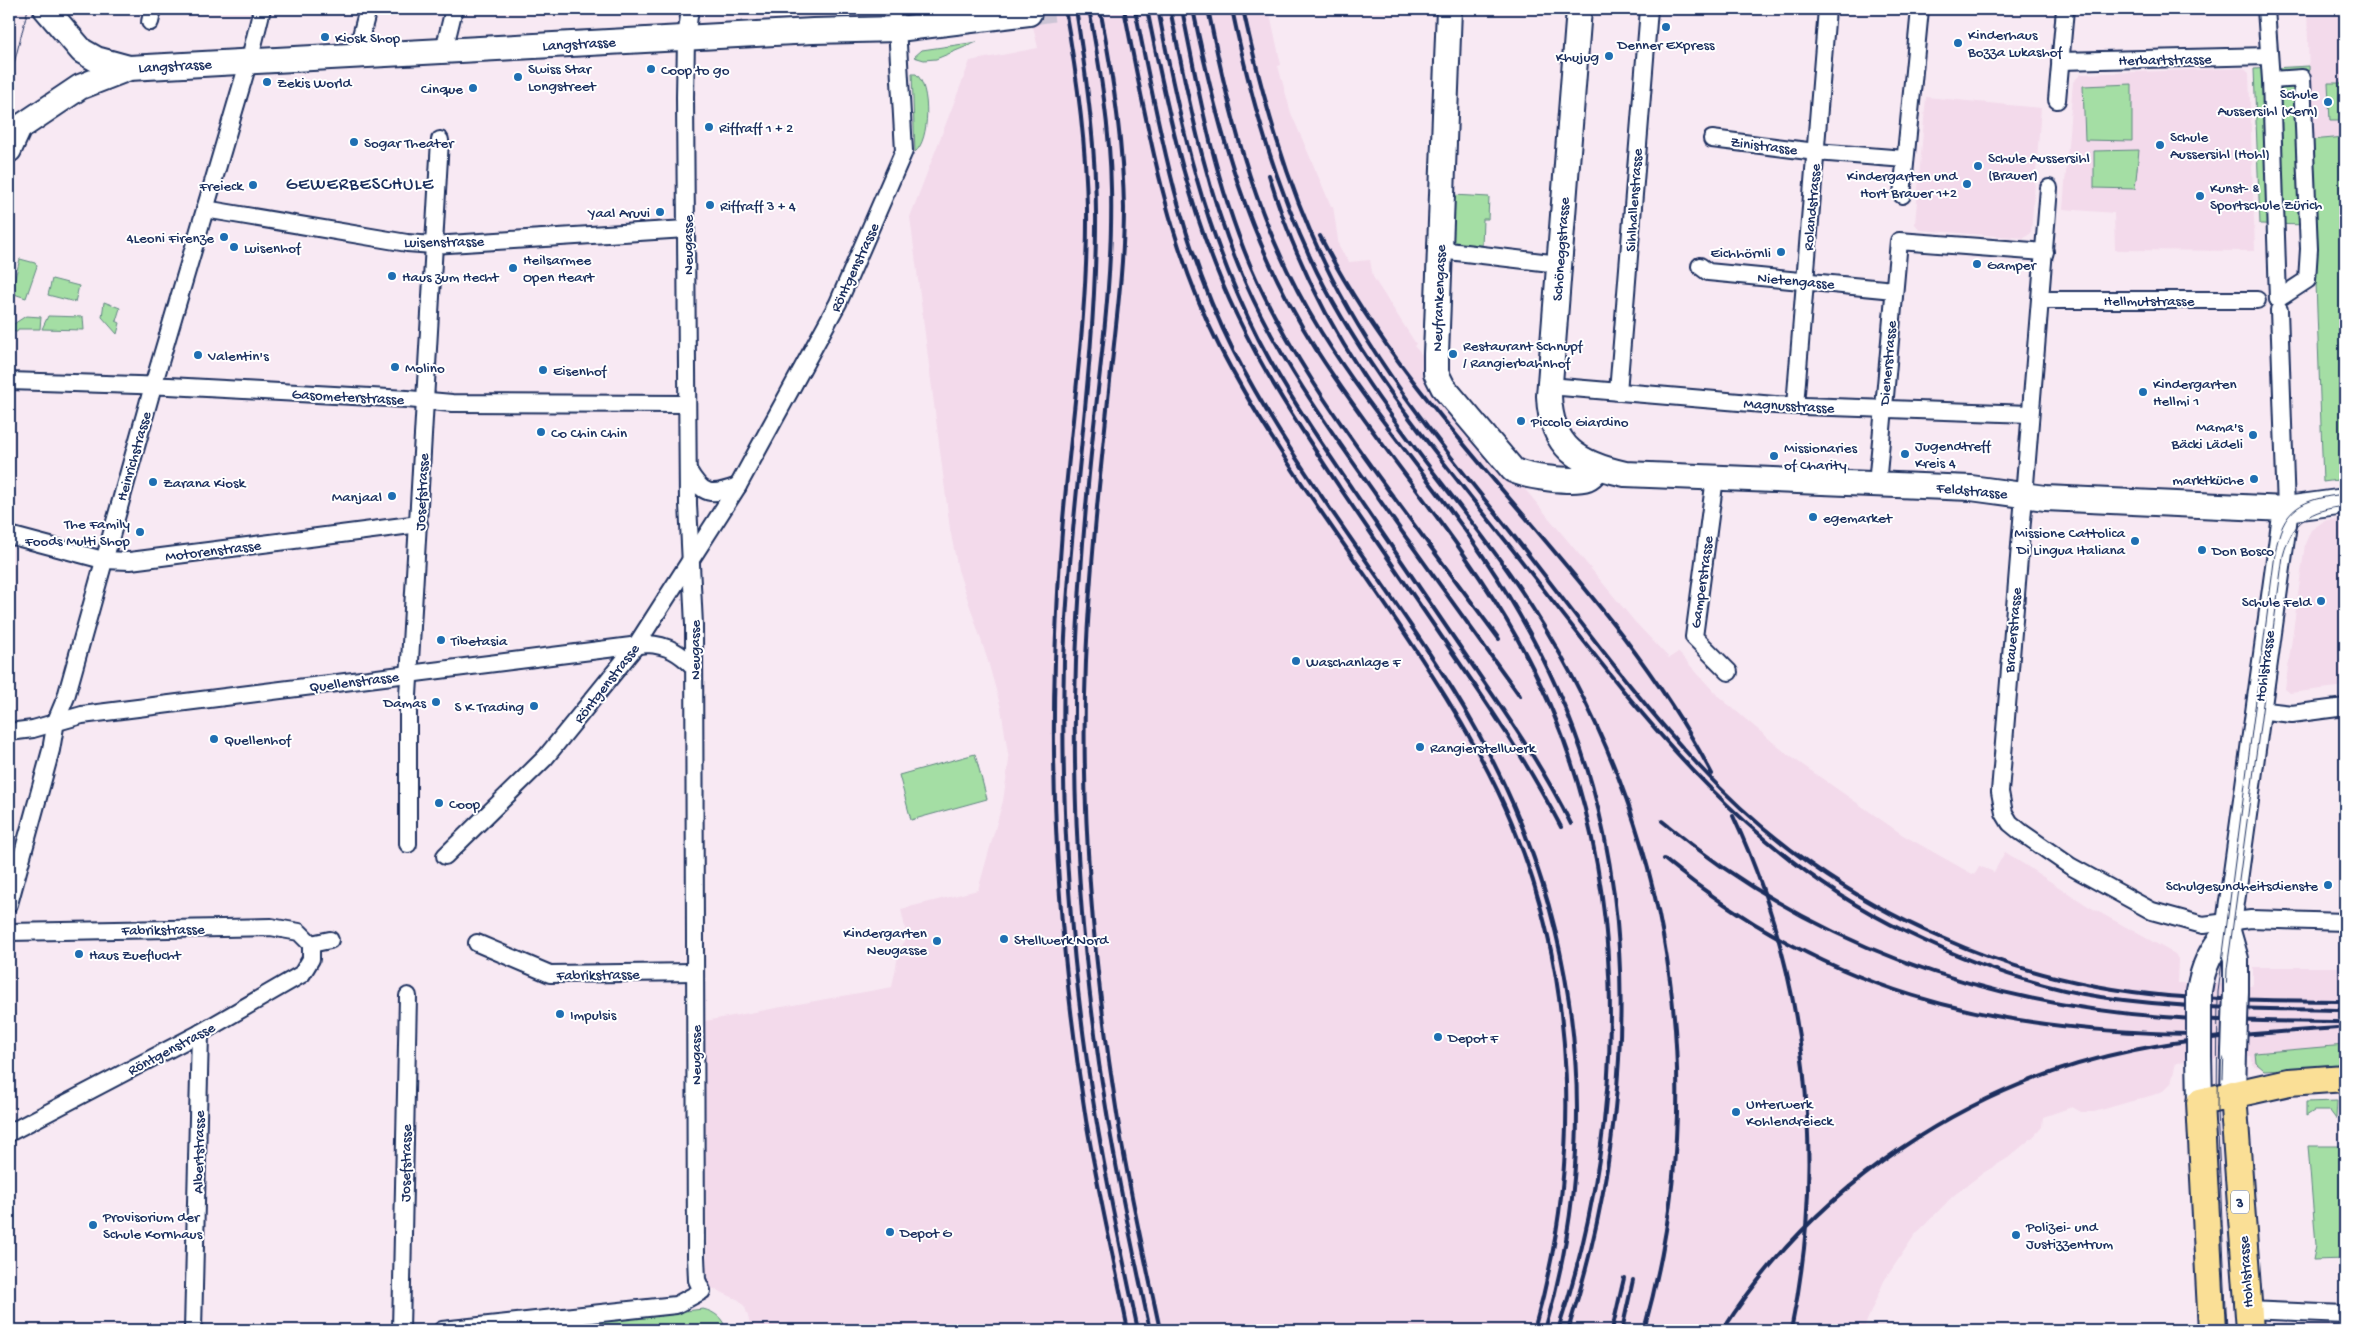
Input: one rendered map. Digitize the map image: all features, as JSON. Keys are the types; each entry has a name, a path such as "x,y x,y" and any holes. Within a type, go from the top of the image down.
{"main road":[{"path":"2200,1102 2289,1082 2345,1078"},
{"name":"Hohlstrasse","path":"2233,1094 2249,1320"},
{"name":"Hohlstrasse","path":"2200,1102 2212,1330"}],"street":[{"path":"46,9 82,51 96,58 129,68"},
{"path":"60,9 68,33"},
{"name":"Heinrichstrasse","path":"9,904 35,810 56,720 66,697 152,386 262,9"},
{"path":"356,55 368,9"},
{"path":"444,50 454,9"},
{"name":"Neugasse","path":"442,1330 676,1305 702,1290 697,1280 696,1256 694,667 688,470 686,38 690,9"},
{"name":"Neufrankengasse","path":"1449,9 1435,366 1437,376 1443,387 1506,464 1515,471 1534,476 1578,479 1593,475 1598,468"},
{"name":"Schöneggstrasse","path":"1579,9 1549,386 1551,417 1560,436 1580,460 1598,468"},
{"name":"Sihlhallenstrasse","path":"1618,392 1649,9"},
{"name":"Rolandstrasse","path":"1795,406 1827,9"},
{"path":"1902,195 1920,9"},
{"path":"2057,100 2065,9"},
{"path":"2266,9 2271,80 2278,299 2307,280 2309,248 2302,78 2271,80"},
{"name":"Langstrasse","path":"129,68 686,38 897,19 1029,13"},
{"name":"Röntgenstrasse","path":"445,856 545,758 635,647 690,564 738,486 838,303 901,159 905,140 897,19"},
{"name":"Herbartstrasse","path":"2060,61 2269,56"},
{"path":"9,150 14,127 80,86 129,68"},
{"name":"Zinistrasse","path":"1712,139 1816,152 1906,159"},
{"name":"Josefstrasse","path":"408,844 408,696 427,401 433,244 440,140"},
{"name":"Brauerstrasse","path":"2050,188 2000,792 2004,812 2016,828 2078,870 2141,906 2182,920 2203,925 2229,926 2251,919 2345,922"},
{"name":"Luisenstrasse","path":"205,209 407,243 433,244 686,230"},
{"name":"Dienerstrasse","path":"1876,485 1899,241 2045,252"},
{"path":"1440,250 1559,264"},
{"name":"Nietengasse","path":"1700,266 1708,272 1894,290"},
{"name":"Hellmutstrasse","path":"2040,300 2257,300"},
{"name":"Hohlstrasse","path":"2233,1094 2236,959 2229,926 2286,510 2279,310"},
{"name":"Gasometerstrasse","path":"9,382 152,386 452,404 688,404"},
{"name":"Magnusstrasse","path":"1549,386 1795,406 2030,414"},
{"name":"Feldstrasse","path":"1598,468 1625,474 1971,488 2024,496 2286,510 2345,501"},
{"path":"688,470 703,491 713,494 738,486"},
{"name":"Gamperstrasse","path":"1715,478 1694,637 1729,672"},
{"name":"Motorenstrasse","path":"9,535 103,560 130,561 419,524"},
{"name":"Quellenstrasse","path":"9,732 33,728 56,720 82,715 647,644 666,647 683,657 694,667"},
{"path":"2258,710 2292,714 2345,707"},
{"name":"Hohlstrasse","path":"2200,1102 2198,1056 2201,976 2209,956 2229,926"},
{"name":"Fabrikstrasse","path":"9,932 272,927 299,932 310,944"},
{"path":"310,944 330,940"},
{"name":"Röntgenstrasse","path":"9,1133 200,1033 302,974 311,959 310,944"},
{"name":"Fabrikstrasse","path":"477,944 550,974 695,972"},
{"name":"Josefstrasse","path":"401,1330 408,996"},
{"name":"Albertstrasse","path":"192,1330 200,1033"},
{"path":"2249,1320 2345,1314"}],"shaded area":[{"path":"1029,9 1269,9 1281,65 1278,66 1291,113 1331,206 1333,206 1339,247 1349,262 1370,260 1373,277 1416,344 1414,346 1424,357 1424,361 1515,477 1635,622 1669,658 1678,652 1717,695 1787,754 1903,835 1974,875 1979,866 1994,872 2005,852 2088,906 2175,954 2178,959 2177,983 2251,985 2253,984 2253,967 2345,967 2345,1061 2254,1067 2251,1056 2176,1063 2171,1083 2163,1091 2094,1112 2081,1112 2072,1107 2043,1117 2042,1127 2034,1136 2008,1158 1983,1173 1953,1196 1914,1236 1884,1281 1863,1330 752,1330 745,1307 739,1300 707,1286 705,1021 892,987 899,951 907,937 901,909 978,890 1003,801 1009,760 1001,708 987,658 958,570 950,529 910,217 970,61 1038,48"},
{"name":"Schule Aussersihl (Kern)","path":"2307,9 2345,9 2345,137 2311,140"},
{"name":"Schule Aussersihl (Hohl)","path":"2243,68 2249,73 2255,251 2115,250 2114,213 2063,209 2073,82 2081,74"},
{"name":"Schule Aussersihl (Brauer)","path":"1926,97 2041,108 2031,233 2024,238 1920,230 1915,224"},
{"name":"Schule Feld","path":"2345,519 2345,686 2290,693 2285,689 2305,544 2311,530 2321,523 2327,520"}],"green space":[{"path":"977,42 936,59 924,60 914,57 922,50"},
{"path":"2309,66 2312,225 2260,224 2254,69"},
{"path":"912,74 916,74 921,80 927,113 924,137 915,152"},
{"path":"2328,83 2345,83 2345,121 2330,121"},
{"path":"2132,84 2132,141 2085,140 2083,86"},
{"path":"2345,137 2345,479 2323,482 2311,140"},
{"path":"2139,150 2135,189 2094,188 2094,151"},
{"path":"1453,195 1489,197 1488,219 1483,219 1482,247 1451,244"},
{"path":"20,259 35,263 37,266 26,298 11,293"},
{"path":"52,279 79,286 75,302 48,295"},
{"path":"104,302 120,308 116,321 120,323 117,334 102,317"},
{"path":"26,316 41,317 40,329 18,329 17,332 9,331 9,327"},
{"path":"48,316 83,317 84,330 42,329"},
{"path":"975,754 987,799 911,820 899,775"},
{"path":"2345,1045 2345,1066 2264,1070 2256,1063 2255,1053"},
{"path":"2337,1101 2336,1119 2330,1111 2314,1111 2306,1116 2306,1102"},
{"path":"2308,1146 2345,1146 2345,1259 2313,1260 2316,1245"},
{"path":"703,1309 718,1316 726,1330 519,1330"}],"tunnel":[{"path":"1029,13 1058,9"}],"tram line":[{"path":"9,83 28,9"},
{"path":"2227,1330 2217,1110 2218,992 2275,554 2278,538 2283,526 2296,509 2316,499 2345,494"},
{"path":"2223,1078 2227,969 2283,556 2292,534 2304,519 2312,514 2345,506"}],"railway":[{"path":"1065,9 1083,133 1087,243 1077,383 1060,552 1054,719 1056,834 1064,949 1086,1120 1128,1330"},
{"path":"1076,9 1093,145 1096,228 1095,282 1087,390 1071,553 1064,661 1063,711 1067,861 1080,1011 1092,1095 1138,1330"},
{"path":"1089,9 1101,75 1106,120 1110,165 1111,219 1106,311 1087,491 1079,604 1075,718 1077,834 1085,949 1099,1063 1118,1173 1150,1330"},
{"path":"1100,9 1109,58 1122,158 1124,230 1090,591 1085,718 1087,831 1095,945 1117,1114 1126,1168 1160,1330"},
{"path":"1124,9 1150,138 1172,224 1185,265 1219,346 1242,389 1293,471 1404,631 1464,727 1485,765 1512,823 1534,884 1550,947 1561,1010 1566,1075 1566,1139 1560,1204 1550,1267 1534,1330"},
{"path":"1135,9 1162,140 1185,227 1215,311 1234,352 1258,396 1311,481 1453,690 1494,764 1528,841 1552,919 1569,1000 1576,1082 1575,1164 1565,1247 1545,1330"},
{"path":"1147,9 1172,127 1193,204 1220,279 1248,339 1312,446 1508,736 1536,781 1561,827"},
{"path":"1158,9 1175,95 1196,178 1224,260 1259,340 1280,378 1316,435 1525,744 1571,824"},
{"path":"1170,9 1200,149 1232,251 1259,312 1289,366 1323,418 1520,696"},
{"path":"1182,9 1202,107 1218,172 1239,236 1265,297 1296,355 1350,437 1499,639"},
{"path":"1193,9 1225,143 1254,228 1272,270 1293,311 1341,388 1446,529 1496,602 1518,640 1556,720 1584,804 1601,891 1609,980 1608,1069 1599,1158 1582,1245 1558,1330"},
{"path":"1208,9 1238,135 1250,176 1280,256 1321,332 1345,368 1473,542 1519,614 1561,697 1592,785 1607,851 1617,920 1620,989 1619,1059 1613,1129 1602,1198 1587,1265 1568,1330"},
{"path":"1232,9 1256,110 1277,176 1302,240 1317,272 1358,345 1431,447 1596,657 1686,763 1735,813 1788,858 1845,898 1908,933 1954,954 2002,972 2076,993 2131,1001 2223,1008 2345,1010"},
{"path":"1243,9 1258,74 1276,138 1298,201 1324,262 1343,300 1365,337 1438,441 1629,684 1700,767 1753,819 1812,865 1875,905 1942,938 2024,969 2081,983 2168,996 2234,1000 2345,1001"},
{"path":"1269,175 1277,201 1308,278 1348,352 1398,426 1510,574 1564,660 1607,750 1640,842 1663,937 1675,1033 1676,1131 1666,1230 1644,1330"},
{"path":"1320,236 1362,308 1409,376 1621,634 1670,702 1712,774"},
{"path":"1733,816 1758,877 1778,939 1793,1004 1803,1069 1808,1135 1808,1201 1802,1266 1791,1330"},
{"path":"1662,821 1718,864 1775,901 1835,932 1897,959 1961,981 2027,997 2095,1010 2187,1019 2345,1022"},
{"path":"1664,859 1725,905 1786,942 1849,972 1913,996 1979,1013 2047,1025 2119,1031 2195,1034"},
{"path":"1723,1330 1760,1278 1803,1230 1849,1187 1900,1149 1955,1116 2012,1088 2072,1066 2134,1050 2209,1038 2337,1028"},
{"path":"1612,1330 1624,1278"},
{"path":"1622,1330 1633,1280"}],"place":[{"name":"Denner Express","path":"1666,27"},
{"name":"Kiosk Shop","path":"325,37"},
{"name":"Kinderhaus Bozza Lukashof","path":"1958,43"},
{"name":"Khujug","path":"1609,56"},
{"name":"Coop to go","path":"651,69"},
{"name":"Swiss Star Longstreet","path":"518,77"},
{"name":"Zekis World","path":"267,82"},
{"name":"Cinque","path":"473,88"},
{"name":"Schule Aussersihl (Kern)","path":"2328,102"},
{"name":"Riffraff 1 + 2","path":"709,127"},
{"name":"Sogar Theater","path":"354,142"},
{"name":"Schule Aussersihl (Hohl)","path":"2160,145"},
{"name":"Schule Aussersihl (Brauer)","path":"1978,166"},
{"name":"Kindergarten und Hort Brauer 1+2","path":"1967,184"},
{"name":"Freieck","path":"253,185"},
{"name":"Kunst- & Sportschule Zürich","path":"2200,196"},
{"name":"Riffraff 3 + 4","path":"710,205"},
{"name":"Yaal Aruvi","path":"660,212"},
{"name":"4Leoni Firenze","path":"224,237"},
{"name":"Luisenhof","path":"234,247"},
{"name":"Eichhörnli","path":"1781,252"},
{"name":"Gamper","path":"1977,264"},
{"name":"Heilsarmee Open Heart","path":"513,268"},
{"name":"Haus zum Hecht","path":"392,276"},
{"name":"Restaurant Schnupf / Rangierbahnhof","path":"1453,354"},
{"name":"Valentin's","path":"198,355"},
{"name":"Molino","path":"395,367"},
{"name":"Eisenhof","path":"543,370"},
{"name":"Kindergarten Hellmi 1","path":"2143,392"},
{"name":"Piccolo Giardino","path":"1521,421"},
{"name":"Co Chin Chin","path":"541,432"},
{"name":"Mama's Bäcki Lädeli","path":"2253,435"},
{"name":"Jugendtreff Kreis 4","path":"1905,454"},
{"name":"Missionaries of Charity","path":"1774,456"},
{"name":"marktküche","path":"2254,479"},
{"name":"Zarana Kiosk","path":"153,482"},
{"name":"Manjaal","path":"392,496"},
{"name":"egemarket","path":"1813,517"},
{"name":"The Family Foods Multi Shop","path":"140,532"},
{"name":"Missione Cattolica Di Lingua Italiana","path":"2135,541"},
{"name":"Don Bosco","path":"2202,550"},
{"name":"Schule Feld","path":"2321,601"},
{"name":"Tibetasia","path":"441,640"},
{"name":"Waschanlage F","path":"1296,661"},
{"name":"Damas","path":"436,702"},
{"name":"S K Trading","path":"534,706"},
{"name":"Quellenhof","path":"214,739"},
{"name":"Rangierstellwerk","path":"1420,747"},
{"name":"Coop","path":"439,803"},
{"name":"Schulgesundheitsdienste","path":"2328,885"},
{"name":"Stellwerk Nord","path":"1004,939"},
{"name":"Kindergarten Neugasse","path":"937,941"},
{"name":"Haus Zueflucht","path":"79,954"},
{"name":"Impulsis","path":"560,1014"},
{"name":"Depot F","path":"1438,1037"},
{"name":"Unterwerk Kohlendreieck","path":"1736,1112"},
{"name":"Provisorium der Schule Kornhaus","path":"93,1225"},
{"name":"Depot G","path":"890,1232"},
{"name":"Polizei- und Justizzentrum","path":"2016,1235"}],"district":[{"name":"GEWERBESCHULE","path":"360,183"}]}
